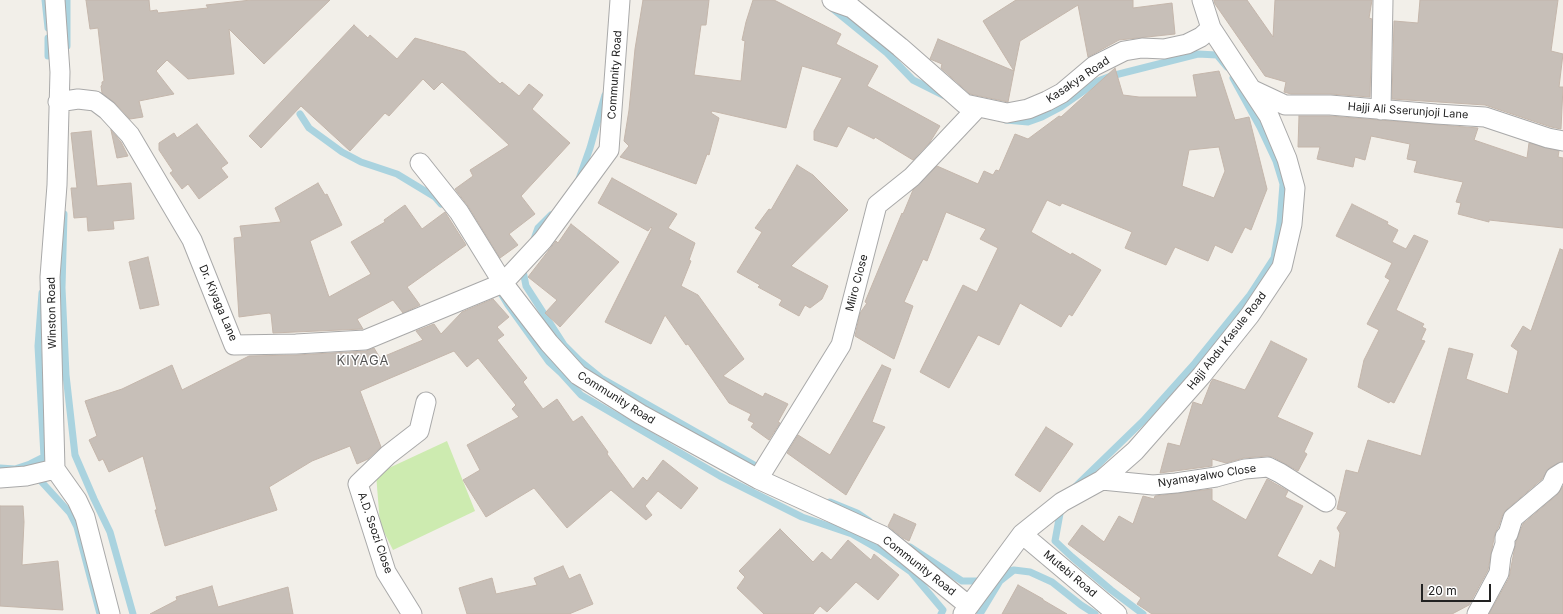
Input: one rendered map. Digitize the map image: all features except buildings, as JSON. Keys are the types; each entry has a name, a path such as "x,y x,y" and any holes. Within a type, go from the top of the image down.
{"street":[{"name":"Winston Road","path":"55,0 60,72 58,102 57,185 50,276 55,470"},
{"name":"Community Road","path":"620,0 609,150 543,240 503,283 553,347 578,375 640,414 758,479 883,536 966,610"},
{"name":"Kasakya Road","path":"832,0 852,8 900,47 965,104 1007,113 1028,109 1047,101 1062,92 1094,66 1114,55 1124,51 1142,48 1164,49 1187,44 1201,37 1211,28"},
{"name":"Hajji Abdu Kasule Road","path":"966,610 1022,534 1062,502 1102,480 1135,451 1202,375 1250,315 1282,267 1292,224 1295,188 1287,159 1269,116 1211,28 1202,0"},
{"path":"1381,110 1383,0"},
{"name":"Hajji Ali Sserunjoji Lane","path":"1252,90 1285,105 1330,105 1485,117 1548,138 1563,141"},
{"name":"Dr. Kiyaga Lane","path":"58,102 78,99 96,101 107,110 130,135 192,240 234,345 296,344 365,340 503,283"},
{"name":"Miiro Close","path":"758,479 840,345 878,205 912,176 978,107"},
{"path":"420,163 459,212 503,283"},
{"name":"A.D. Ssozi Close","path":"412,614 386,572 358,484 388,455 419,431 426,402"},
{"name":"Nyamayalwo Close","path":"1102,480 1154,485 1216,477 1245,470 1268,467 1326,502"},
{"path":"0,478 26,476 55,470 77,500 85,517 110,614"},
{"path":"1477,614 1499,573 1505,537 1508,534 1513,518 1551,486 1555,477 1563,472"},
{"name":"Mutebi Road","path":"1022,534 1117,614"}],"green space":[{"path":"447,441 475,511 393,550 380,524 376,474"}],"waterway":[{"path":"45,0 48,28"},
{"path":"67,0 67,46"},
{"path":"833,9 887,53 913,80 943,95"},
{"path":"48,38 48,56"},
{"path":"1006,120 1028,122 1042,117 1061,107 1098,81 1111,76 1198,54 1217,55 1227,67"},
{"path":"1076,486 1143,421 1195,363 1250,295 1274,258 1280,222 1283,184 1276,161 1260,127 1233,78"},
{"path":"579,179 590,148 605,95"},
{"path":"300,114 309,128 342,152 361,162 397,174 435,197 441,204"},
{"path":"64,214 62,288 66,375 75,455 110,532 133,614"},
{"path":"533,242 538,228 551,215"},
{"path":"524,267 523,271 526,286 564,345 580,361 601,378 763,470"},
{"path":"42,293 38,346 44,457 39,479 70,513 77,527 100,614"},
{"path":"502,295 549,362 581,395 720,476 802,517 852,534 880,550 911,572 943,610 941,614"},
{"path":"0,468 15,469 44,457"},
{"path":"830,502 857,513 869,521"},
{"path":"1061,508 1055,541 1111,590 1143,614"},
{"path":"910,547 962,581 978,581 985,578"},
{"path":"998,573 1014,570"},
{"path":"980,614 1000,581 1014,570 1030,572 1052,582 1095,614"}],"district":[{"name":"KIYAGA","path":"363,361"}]}
